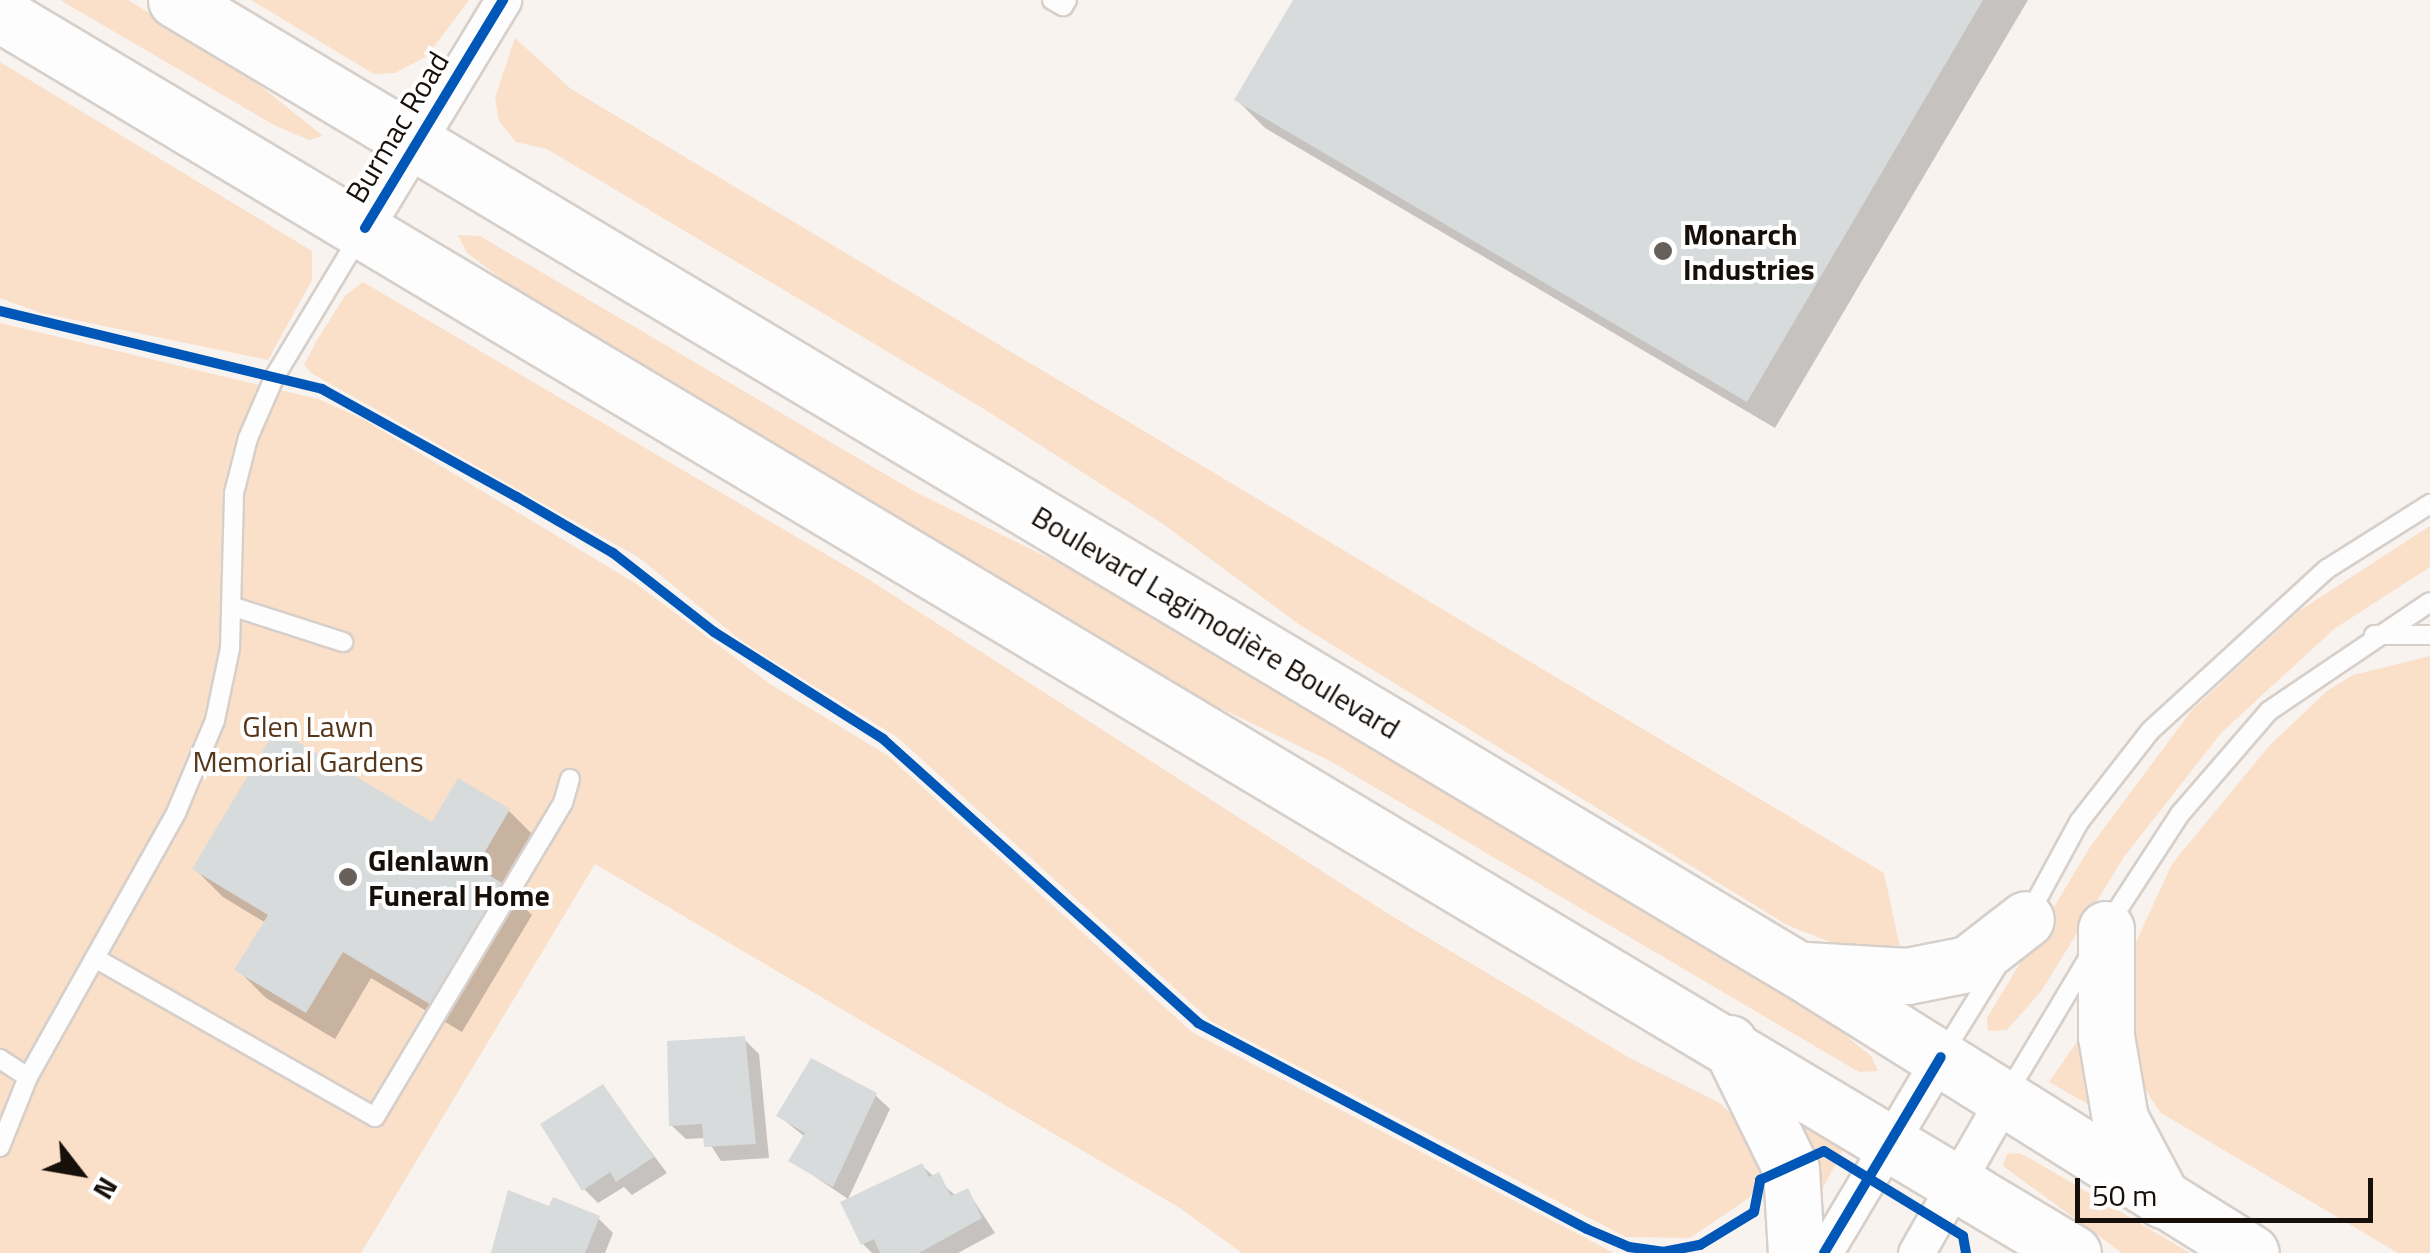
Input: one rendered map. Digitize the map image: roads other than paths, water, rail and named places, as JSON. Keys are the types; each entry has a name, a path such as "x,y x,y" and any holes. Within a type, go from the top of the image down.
{"main road":[{"name":"Boulevard Lagimodière Boulevard","path":"176,0 1799,970 1940,1058 2002,1102 2251,1253"},
{"path":"0,14 365,228 729,454 1729,1043 2073,1253"},
{"path":"1799,970 1907,976 1968,964 2026,919"},
{"path":"2106,929 2106,1036 2120,1119 2165,1203"},
{"path":"1729,1043 1791,1169 1796,1253"}],"street":[{"name":"Burmac Road","path":"365,228 503,0"},
{"path":"1824,1253 1940,1058"},
{"path":"1916,1253 2002,1102"}],"lane":[{"path":"1052,0 1063,6 1066,0"},
{"path":"0,1147 28,1077 176,813 216,720 230,648 234,493 248,438 274,376 365,228"},
{"path":"1940,1058 2026,919 2079,822 2150,731 2327,570 2430,504"},
{"path":"2002,1102 2180,814 2269,711 2373,635 2430,602"},
{"path":"231,606 343,642"},
{"path":"2373,635 2430,634"},
{"path":"95,958 375,1117 563,802 570,778"},
{"path":"0,1059 28,1077"}],"place":[{"name":"Monarch Industries","path":"1663,251"},
{"name":"Glenlawn Funeral Home","path":"348,877"}],"park label":[{"name":"Glen Lawn Memorial Gardens","path":"308,743"}]}
